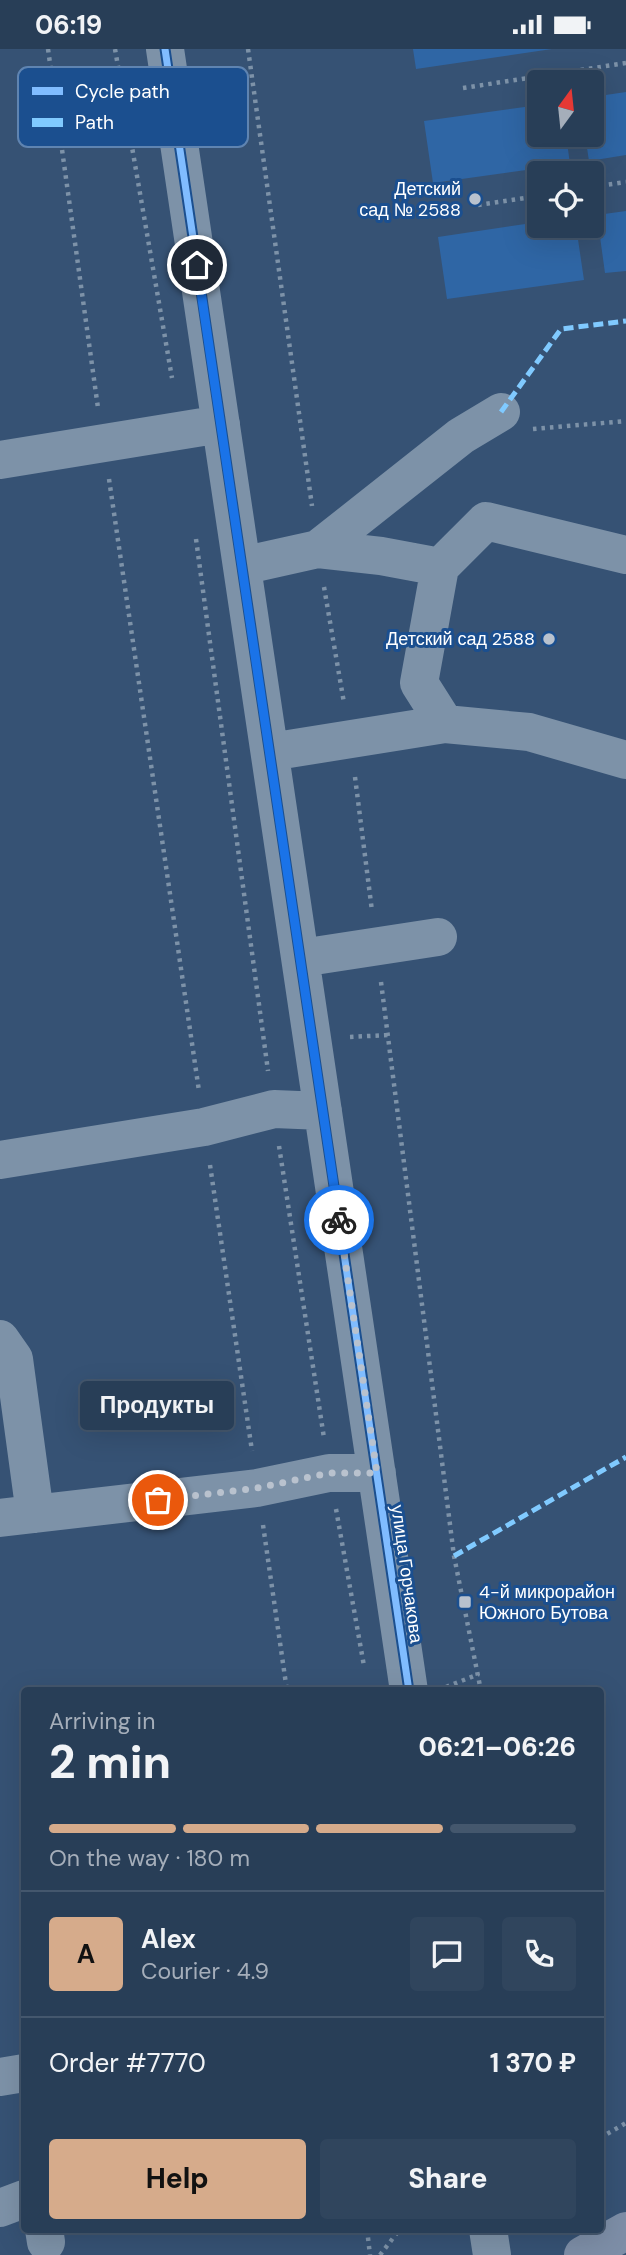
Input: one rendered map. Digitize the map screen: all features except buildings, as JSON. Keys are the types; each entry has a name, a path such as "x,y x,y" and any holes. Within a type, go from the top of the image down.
{"main road":[{"path":"583,2255 626,2231"}],"street":[{"name":"улица Горчакова","path":"165,49 168,67"},
{"name":"улица Горчакова","path":"180,147 408,1687"},
{"path":"318,549 461,436 501,412"},
{"path":"0,460 221,424"},
{"path":"445,724 419,683 440,567 486,521 626,555"},
{"path":"242,566 318,549 381,556 440,567"},
{"path":"270,752 445,724 529,732 626,760"},
{"path":"301,958 438,937"},
{"path":"0,1160 204,1127 274,1109 323,1111"},
{"path":"0,1339 13,1359 17,1516 257,1488 329,1473 377,1473"},
{"path":"0,2077 21,2074"},
{"path":"0,2208 21,2200"},
{"path":"489,2233 492,2255"}],"path":[{"path":"48,49 51,67"},
{"path":"115,49 118,67"},
{"path":"248,49 318,549 350,740 454,1556 481,1687"},
{"path":"463,88 626,63"},
{"path":"62,147 286,1687"},
{"path":"132,147 181,430"},
{"path":"604,185 626,182"},
{"path":"478,205 527,198"},
{"path":"501,412 513,431 626,421"},
{"path":"195,526 274,1109 329,1473 366,1677"},
{"path":"448,1687 479,1674"},
{"path":"604,2136 626,2123"},
{"path":"367,2233 370,2255"},
{"path":"380,2255 397,2233"}],"shaded area":[{"path":"413,49 552,49 416,69"},
{"path":"626,92 626,155 589,161 587,147 604,147 604,95"},
{"path":"527,107 527,147 568,147 570,161 527,161 527,170 433,183 424,121"},
{"path":"626,211 626,271 605,273 600,238 604,238 604,214"},
{"path":"527,224 527,238 578,238 584,280 447,299 438,237"}],"marked path":[{"path":"501,412 561,329 626,321"},
{"path":"454,1556 626,1457"}],"cycle path":[{"path":"165,49 168,67"},
{"path":"180,147 408,1687"}],"way so far":[{"path":"158,1500 257,1488 329,1473 377,1473 339,1220"}],"place":[{"name":"Детский сад № 2588","path":"475,199"},
{"name":"Детский сад 2588","path":"549,639"},
{"name":"Продукты","path":"158,1500"},
{"name":"4-й микрорайон Южного Бутова","path":"465,1602"}],"route":[{"path":"197,265 339,1220"}]}
